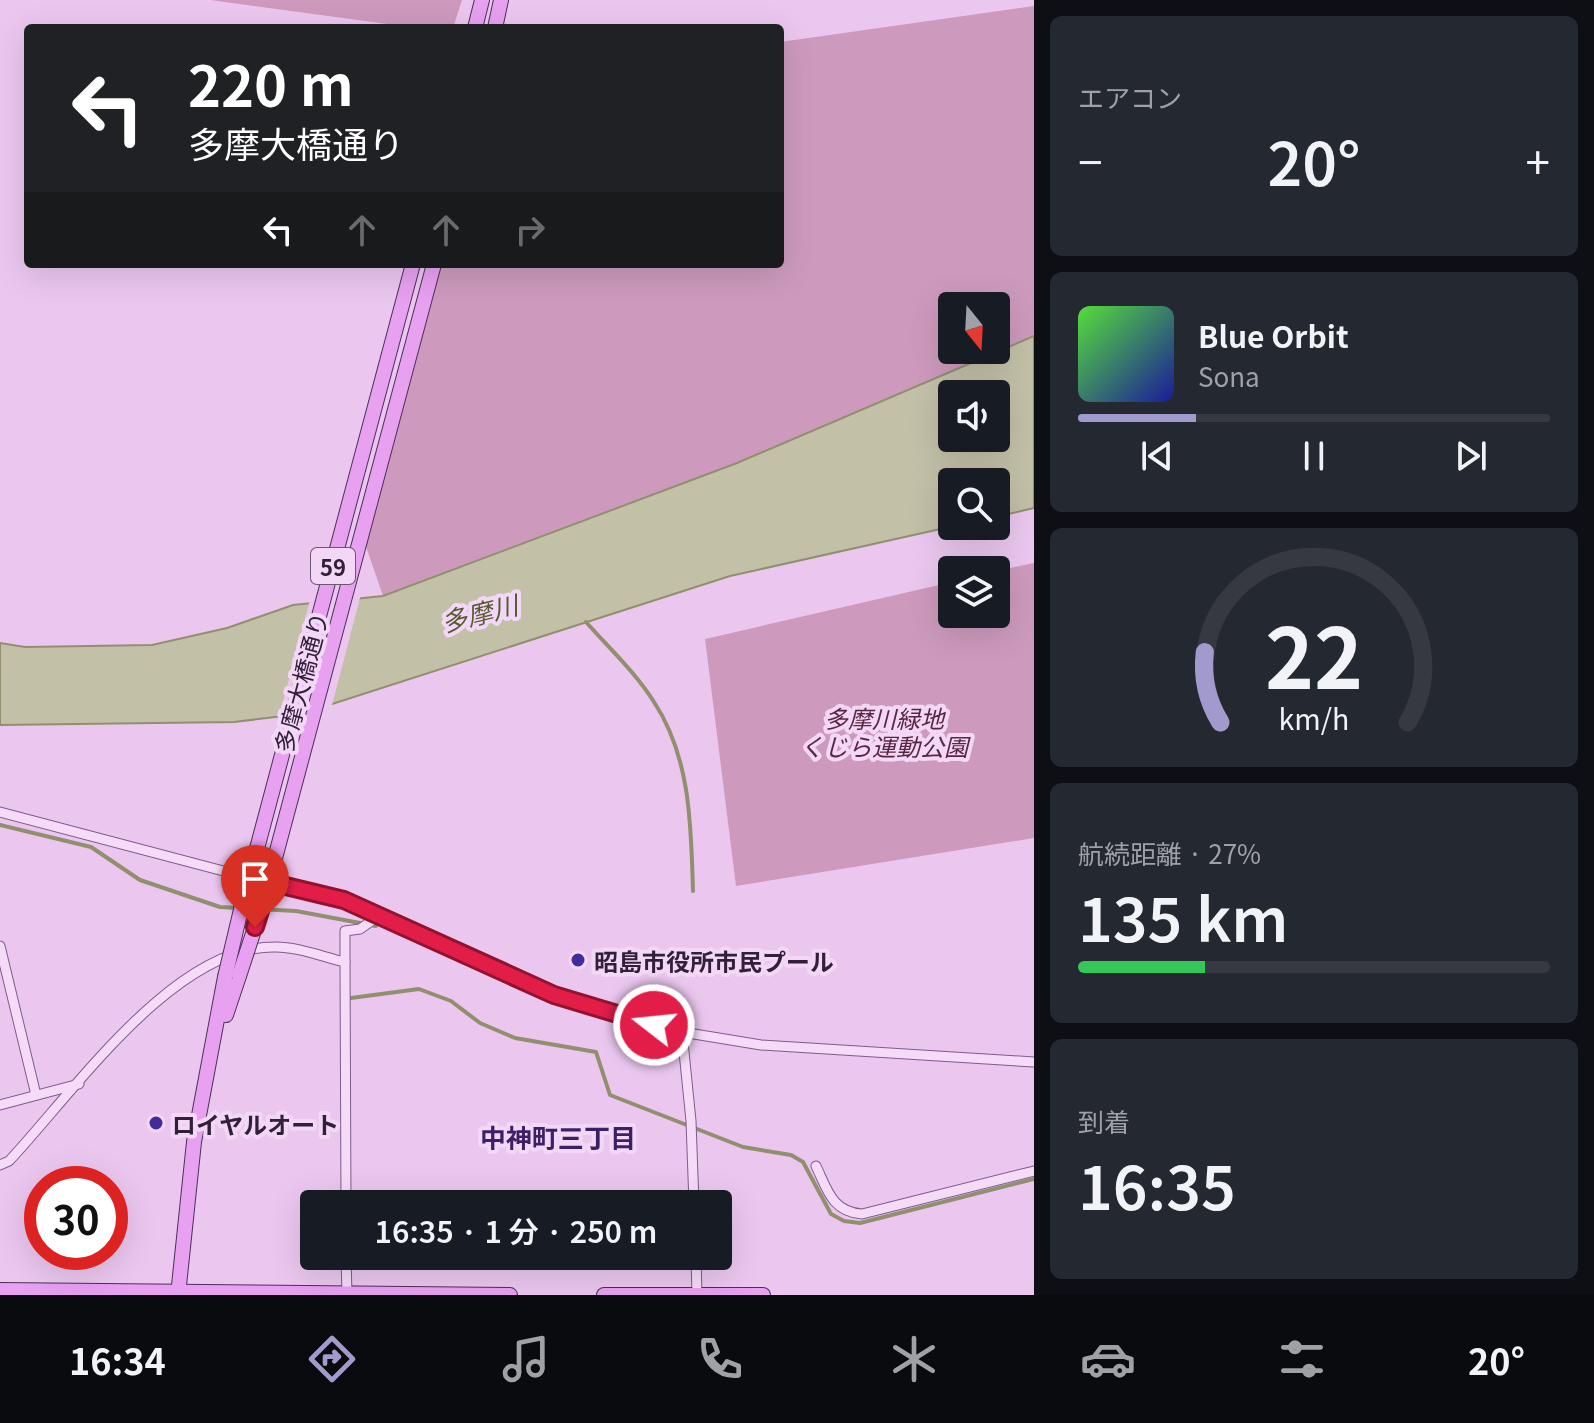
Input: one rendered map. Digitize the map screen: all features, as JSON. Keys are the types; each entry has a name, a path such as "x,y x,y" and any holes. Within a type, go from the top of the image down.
{"main road":[{"path":"476,24 482,0"},
{"path":"496,24 501,0"},
{"name":"多摩大橋通り","path":"178,1293 194,1142 210,1061 232,976 243,901 412,268"},
{"name":"多摩大橋通り","path":"232,976 271,877 433,268"},
{"path":"5,1292 510,1295"},
{"path":"604,1295 763,1295"}],"street":[{"path":"0,812 251,874"},
{"path":"271,877 344,900 554,995 682,1032 761,1045 1034,1062"},
{"path":"346,1190 345,931 360,929 378,918"},
{"path":"0,946 36,1095"},
{"path":"0,1165 9,1161 113,1042 161,994 238,952 275,946 345,962"},
{"path":"682,1032 691,1121 694,1190"},
{"path":"0,1105 79,1084"},
{"path":"816,1166 835,1204 848,1213 862,1214 1034,1171"},
{"path":"346,1270 347,1294"},
{"path":"696,1270 697,1294"}],"green space":[{"path":"210,0 462,0 454,24 387,24"},
{"path":"1034,6 1034,336 1010,346 1010,292 938,292 938,364 969,364 737,463 383,596 362,535 433,268 784,268 784,41"},
{"name":"多摩川緑地 くじら運動公園","path":"1034,563 1034,838 736,886 705,639 938,585 938,628 1010,628 1010,568"}],"water":[{"name":"多摩川","path":"1034,336 1034,508 1010,514 1010,468 938,468 938,530 730,576 301,714 234,722 0,725 0,643 25,647 152,645 227,628 293,605 383,596 737,463 969,364 1010,364 1010,346"}],"pier":[{"path":"361,594 331,709 278,721 310,600"}],"waterway":[{"path":"586,622 647,691 675,746 687,794 693,891"},
{"path":"0,825 91,847 140,880 220,907 296,911 376,926"},
{"path":"351,998 419,989 451,1001 480,1023 515,1038 596,1052 610,1095 743,1147 791,1155 803,1162 831,1214 844,1221 860,1223 1034,1179"}],"place":[{"name":"昭島市役所市民プール","path":"578,960"},
{"name":"ロイヤルオート","path":"156,1123"}],"district":[{"name":"中神町三丁目","path":"558,1136"}],"route":[{"path":"255,927 269,882 344,900 554,995 654,1025"}]}
